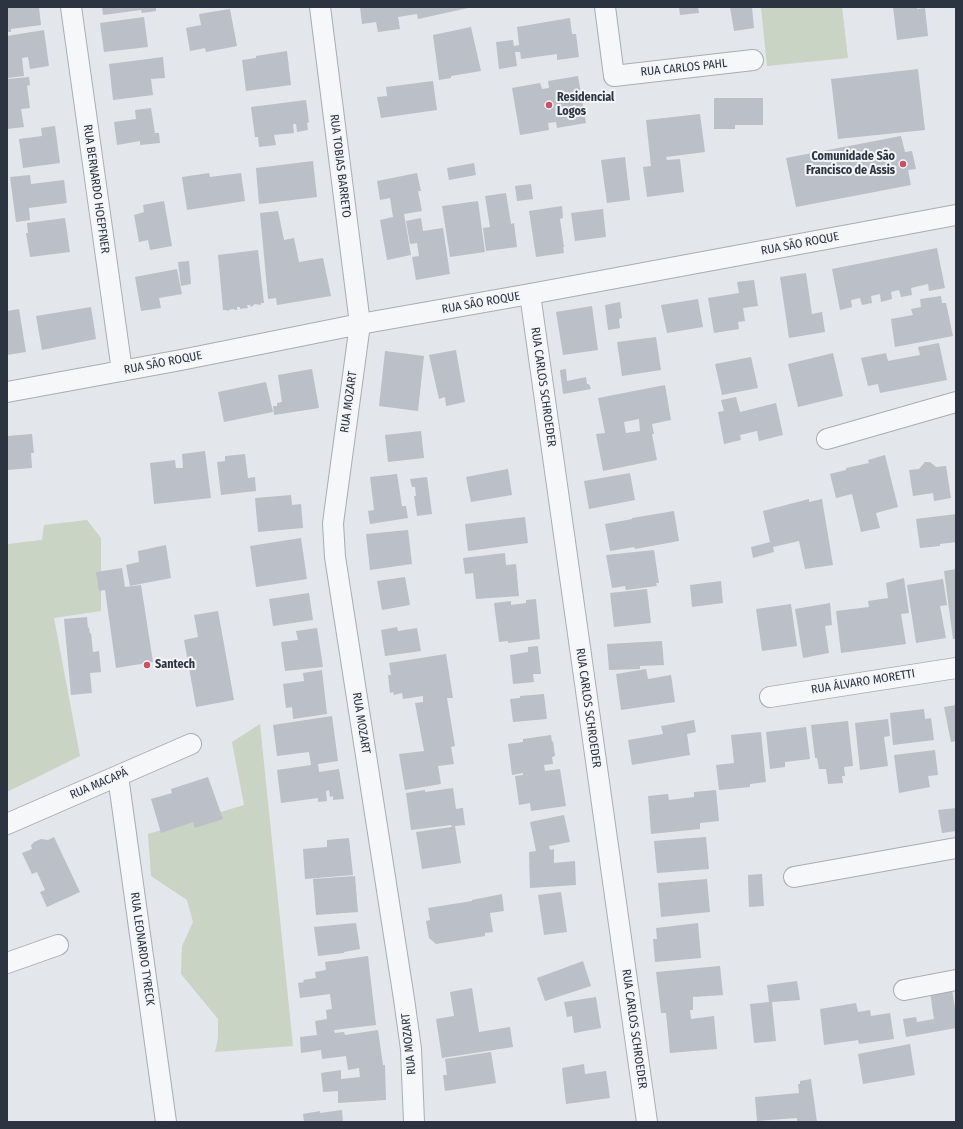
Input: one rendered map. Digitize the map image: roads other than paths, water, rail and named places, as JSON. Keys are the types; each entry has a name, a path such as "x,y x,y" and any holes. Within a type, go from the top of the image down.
{"street":[{"name":"RUA BERNARDO HOEPFNER","path":"71,7 122,371"},
{"name":"RUA TOBIAS BARRETO","path":"320,7 360,324"},
{"name":"RUA CARLOS PAHL","path":"605,7 614,76 753,60"},
{"name":"RUA SÃO ROQUE","path":"7,392 360,324 956,215"},
{"name":"RUA CARLOS SCHROEDER","path":"530,294 647,1122"},
{"name":"RUA MOZART","path":"360,324 334,523 335,557 411,1049 414,1122"},
{"path":"827,439 956,402"},
{"name":"RUA ÁLVARO MORETTI","path":"770,697 956,668"},
{"name":"RUA MACAPÁ","path":"7,824 191,744"},
{"name":"RUA LEONARDO TYRECK","path":"118,776 166,1122"},
{"path":"794,877 956,848"},
{"path":"7,963 58,945"},
{"path":"904,990 956,980"}],"place":[{"name":"Residencial Logos","path":"549,105"},
{"name":"Comunidade São Francisco de Assis","path":"903,164"},
{"name":"Santech","path":"147,665"}]}
